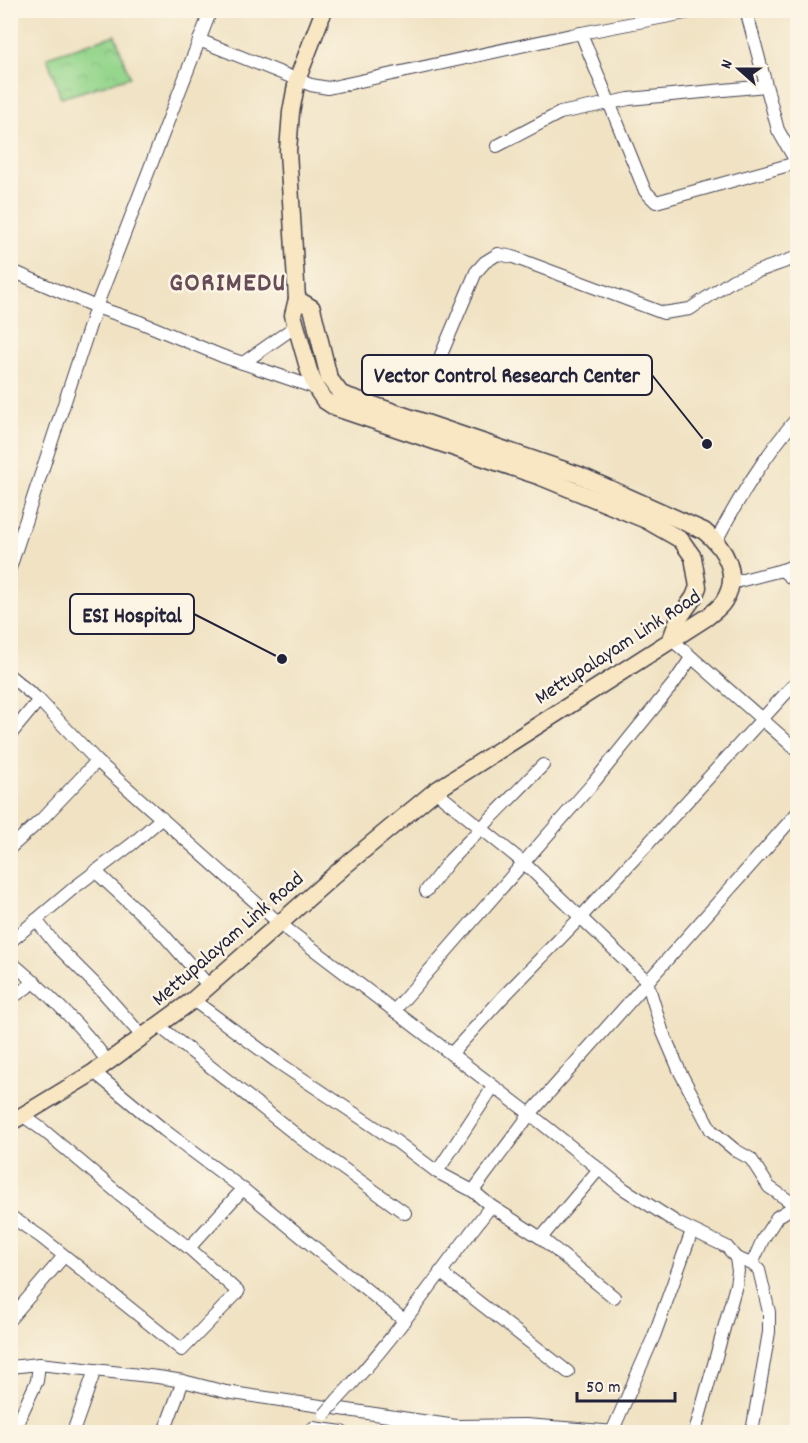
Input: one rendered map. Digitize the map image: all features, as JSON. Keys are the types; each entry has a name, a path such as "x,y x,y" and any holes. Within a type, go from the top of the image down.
{"street":[{"path":"10,567 96,307 211,10"},
{"path":"324,10 297,80 291,112 288,151 297,299 293,315 301,349 316,388 324,400 336,408 541,477 646,520 681,540 693,556 698,587 678,620 671,639 798,751"},
{"path":"199,40 297,80 328,88 581,33 701,10"},
{"path":"581,33 645,191 657,202 797,164 778,130 746,10"},
{"path":"497,147 560,113 629,99 766,86"},
{"path":"441,355 476,272 485,262 498,254 513,257 663,313 690,309 733,280 798,257"},
{"path":"10,270 96,307 316,388"},
{"path":"297,299 312,308 329,378 341,394 579,475 704,531 716,541 725,554 730,567 731,583 798,564"},
{"path":"243,363 296,326"},
{"path":"716,541 734,507 798,417"},
{"path":"782,570 798,584"},
{"name":"Mettupalayam Link Road","path":"16,1119 94,1072 193,1000 348,863 435,791 706,618 723,602 731,583"},
{"path":"394,1011 602,773 674,683 691,658"},
{"path":"10,676 39,700 97,760 279,923 644,1203 692,1231 726,1247 736,1258 759,1269 769,1312 769,1332 752,1432"},
{"path":"451,1054 511,988 580,918 798,680"},
{"path":"10,735 39,700"},
{"path":"10,848 42,819 97,760"},
{"path":"426,891 450,860 543,765"},
{"path":"435,791 524,863 647,981 662,1030 680,1072 711,1130 735,1150 752,1159 769,1187 796,1204 777,1217 763,1239 752,1264"},
{"path":"473,1191 530,1114 798,812"},
{"path":"10,942 162,818"},
{"path":"95,872 174,945 209,986"},
{"path":"36,920 56,945 109,998 143,1037"},
{"path":"10,961 82,1028 108,1062"},
{"path":"10,999 35,982"},
{"path":"193,1000 276,1061 397,1142 436,1172 473,1191 491,1206 542,1238 614,1297"},
{"path":"159,1026 299,1137 405,1213"},
{"path":"94,1072 405,1321"},
{"path":"436,1172 493,1087"},
{"path":"10,1216 182,1350 238,1292 189,1248 118,1193 43,1130 16,1119"},
{"path":"542,1238 599,1169"},
{"path":"189,1248 243,1189"},
{"path":"311,1430 368,1368 491,1206"},
{"path":"10,1367 39,1365 183,1381 226,1392 456,1426 526,1425 614,1432 654,1336 692,1231"},
{"path":"10,1319 64,1256"},
{"path":"696,1432 736,1285 738,1270 736,1258"},
{"path":"440,1272 568,1372"},
{"path":"13,1432 37,1381 39,1365"},
{"path":"73,1432 95,1370"},
{"path":"164,1432 183,1381"},
{"path":"311,1430 342,1432"}],"green space":[{"path":"115,35 130,77 61,98 47,57"}],"place":[{"name":"Vector Control Research Center","path":"707,444"},
{"name":"ESI Hospital","path":"282,659"}],"district":[{"name":"GORIMEDU","path":"228,281"}]}
